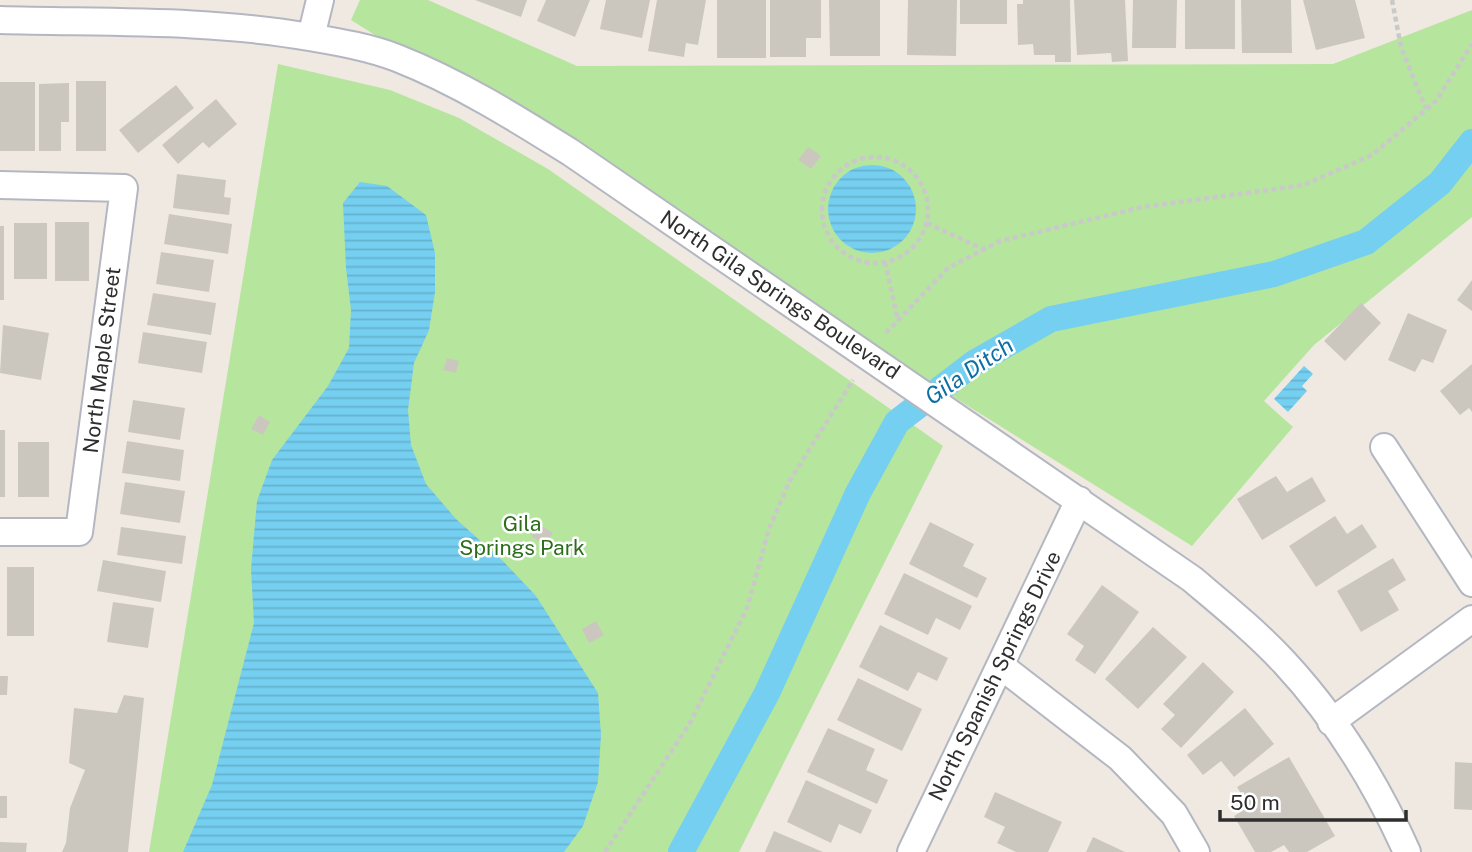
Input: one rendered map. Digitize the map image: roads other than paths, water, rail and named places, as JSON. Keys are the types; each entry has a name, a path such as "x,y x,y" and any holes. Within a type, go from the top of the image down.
{"street":[{"path":"311,37 320,0"},
{"name":"North Gila Springs Boulevard","path":"0,20 209,25 311,37 396,57 480,97 570,152 1192,579 1245,624 1286,664 1355,756 1407,852"},
{"name":"North Maple Street","path":"0,185 124,188 79,532 0,532"},
{"path":"1384,447 1472,583"},
{"name":"North Spanish Springs Drive","path":"911,852 1079,500"},
{"path":"1331,722 1472,618"},
{"path":"1001,666 1120,758 1174,814 1196,852"}],"water":[{"path":"872,165 889,169 903,178 912,192 916,209 912,226 903,240 889,249 872,253 855,249 841,240 832,226 828,209 832,192 841,178 855,169"},
{"path":"360,182 387,186 426,215 435,253 435,292 429,330 414,363 408,410 411,445 426,484 456,519 503,561 536,596 598,693 601,735 598,782 583,826 564,852 183,852 212,785 254,623 251,569 257,501 272,460 328,386 349,348 351,310 343,203"},
{"path":"1304,366 1313,374 1302,386 1307,391 1288,412 1274,399"}],"waterway":[{"name":"Gila Ditch","path":"681,852 767,693 858,493 897,422 974,363 1051,319 1274,274 1366,242 1440,183 1472,142"}],"park label":[{"name":"Gila Springs Park","path":"522,536"}]}
